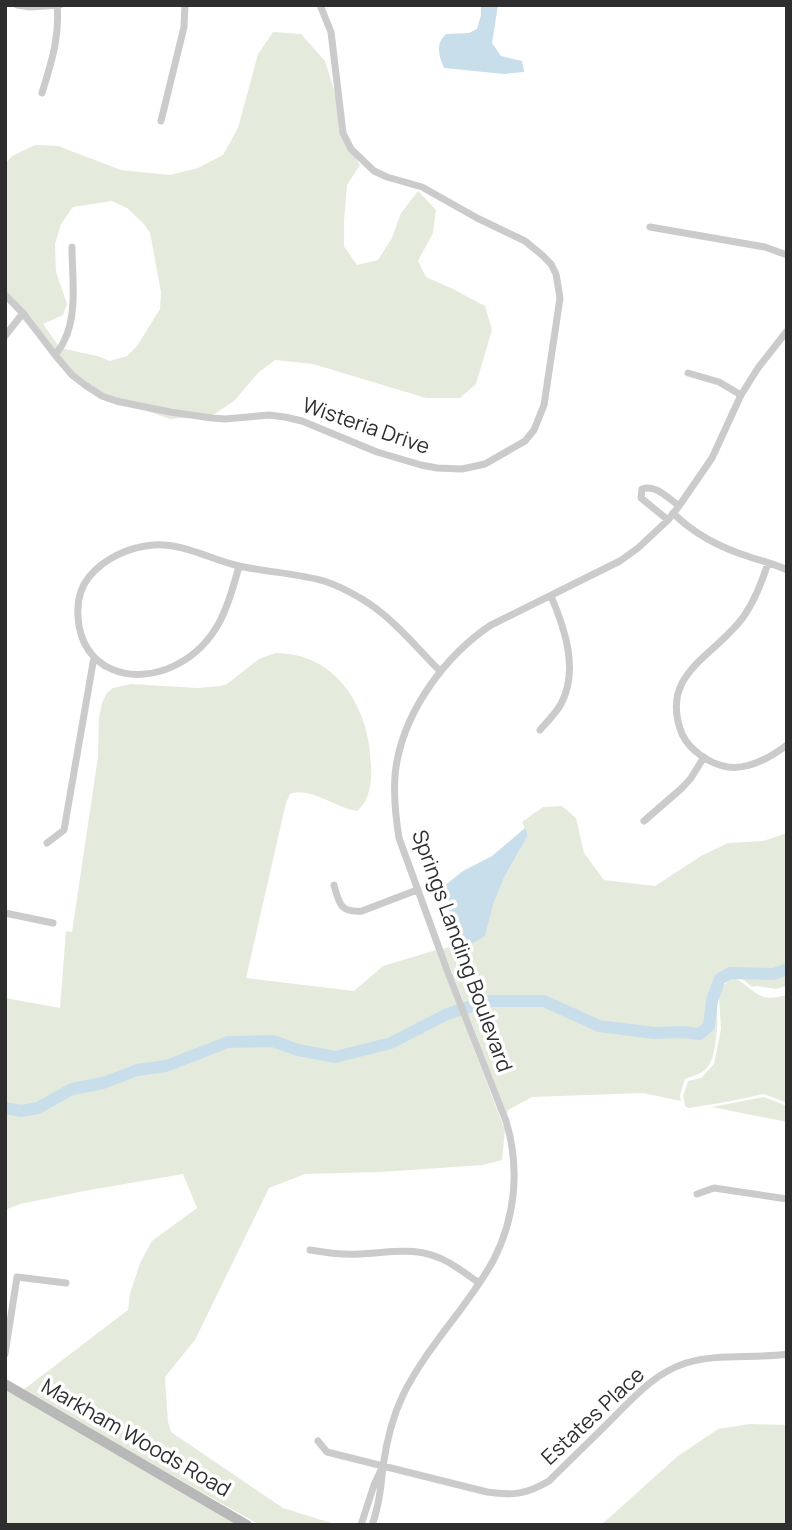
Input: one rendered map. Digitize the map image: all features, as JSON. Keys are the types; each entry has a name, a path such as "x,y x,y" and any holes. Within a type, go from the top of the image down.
{"main road":[{"name":"Markham Woods Road","path":"5,1384 247,1525"}],"street":[{"path":"17,5 58,6 56,47 42,93"},
{"path":"161,121 184,27 185,5"},
{"name":"Wisteria Drive","path":"5,295 23,313 72,375 85,386 116,401 212,418 269,415 285,417 302,421 357,445 421,465 462,469 485,464 526,441 544,405 560,298 556,274 551,264 525,241 422,187 374,171 351,149 343,133 331,32 320,5"},
{"path":"650,227 765,247 787,255"},
{"path":"55,355 70,324 72,247"},
{"path":"5,336 23,313"},
{"name":"Springs Landing Boulevard","path":"372,1525 383,1466 402,1396 493,1261 509,1220 513,1198 512,1142 506,1121 399,838 395,816 395,776 403,740 412,717 439,671 476,635 620,561 671,517 712,458 741,395 787,331"},
{"path":"688,373 719,382 741,395"},
{"path":"679,506 654,488 642,489 641,498 705,538 728,550 787,570"},
{"path":"239,566 225,615 203,645 178,664 148,675 135,675 111,669 94,657 83,643 79,627 79,598 89,577 111,558 137,548 166,545 239,566 323,581 340,587 377,608 439,671"},
{"path":"768,563 754,600 745,615 734,629 687,673 680,687 676,713 685,739 691,747 717,764 743,767 768,757 787,744"},
{"path":"540,730 561,703 569,672 567,639 551,596"},
{"path":"47,843 64,830 94,657"},
{"path":"644,821 682,788 704,757"},
{"path":"334,885 339,903 352,912 362,911 417,890"},
{"path":"5,913 53,923"},
{"path":"697,1194 714,1188 787,1199"},
{"path":"310,1250 357,1255 420,1252 452,1264 479,1283"},
{"path":"5,1354 17,1277 66,1283"},
{"name":"Estates Place","path":"318,1441 327,1452 487,1492 520,1494 549,1481 647,1385 667,1372 686,1363 709,1359 787,1353"},
{"name":"Springs Landing Boulevard","path":"361,1525 383,1466"}],"green space":[{"path":"273,32 301,34 325,61 347,143 360,165 347,185 344,222 344,246 357,265 378,260 392,238 401,213 418,191 436,210 433,233 418,261 426,277 485,306 492,330 476,384 460,398 426,398 313,364 275,360 258,373 234,401 213,415 170,419 78,384 5,299 5,164 12,156 35,145 58,146 121,170 170,175 198,168 223,155 238,128 258,54","holes":["112,201 127,208 150,233 161,292 160,309 137,346 127,356 110,361 60,348 43,324 63,315 67,304 56,272 55,244 61,224 73,207"]},
{"path":"275,653 297,656 316,663 333,674 346,688 357,705 364,724 369,745 371,778 367,796 357,811 314,795 297,792 290,794 246,978 354,991 383,966 436,950 505,1130 502,1160 483,1165 305,1174 269,1188 195,1340 165,1377 171,1432 283,1508 338,1525 260,1525 23,1390 128,1310 140,1263 152,1241 197,1208 183,1174 84,1191 20,1204 5,1210 5,998 60,1008 66,931 72,932 98,757 102,703 113,688 131,684 198,688 227,684 259,659"},
{"path":"562,806 576,818 584,853 604,880 655,886 701,856 728,843 763,841 787,833 787,986 775,989 752,987 735,976 722,982 716,1001 717,1029 712,1057 703,1071 685,1079 681,1101 643,1093 532,1097 508,1110 507,1114 443,949 459,943 462,945 493,905 504,878 528,835 522,822 543,807"},
{"path":"733,978 762,996 771,998 787,995 787,1103 764,1094 689,1108 685,1106 683,1096 688,1081 701,1078 714,1064 721,1029 719,997 726,983"},
{"path":"764,1097 787,1106 787,1122 712,1107"},
{"path":"5,1388 240,1525 5,1525"},
{"path":"750,1424 787,1425 787,1525 601,1525 678,1456 718,1429"}],"water":[{"path":"481,5 498,5 492,43 501,56 522,61 524,72 504,74 444,68 439,50 440,42 446,34 469,33 477,29"},
{"path":"525,828 528,835 504,878 485,936 470,944 459,943 444,886 463,871 492,856"}],"waterway":[{"path":"5,1108 21,1111 38,1108 72,1089 103,1083 137,1070 166,1066 228,1042 273,1041 298,1050 335,1057 391,1043 447,1014 488,1001 544,1001 599,1026 654,1033 700,1034 709,1026 712,1000 720,979 730,973 774,974 787,969"}]}
